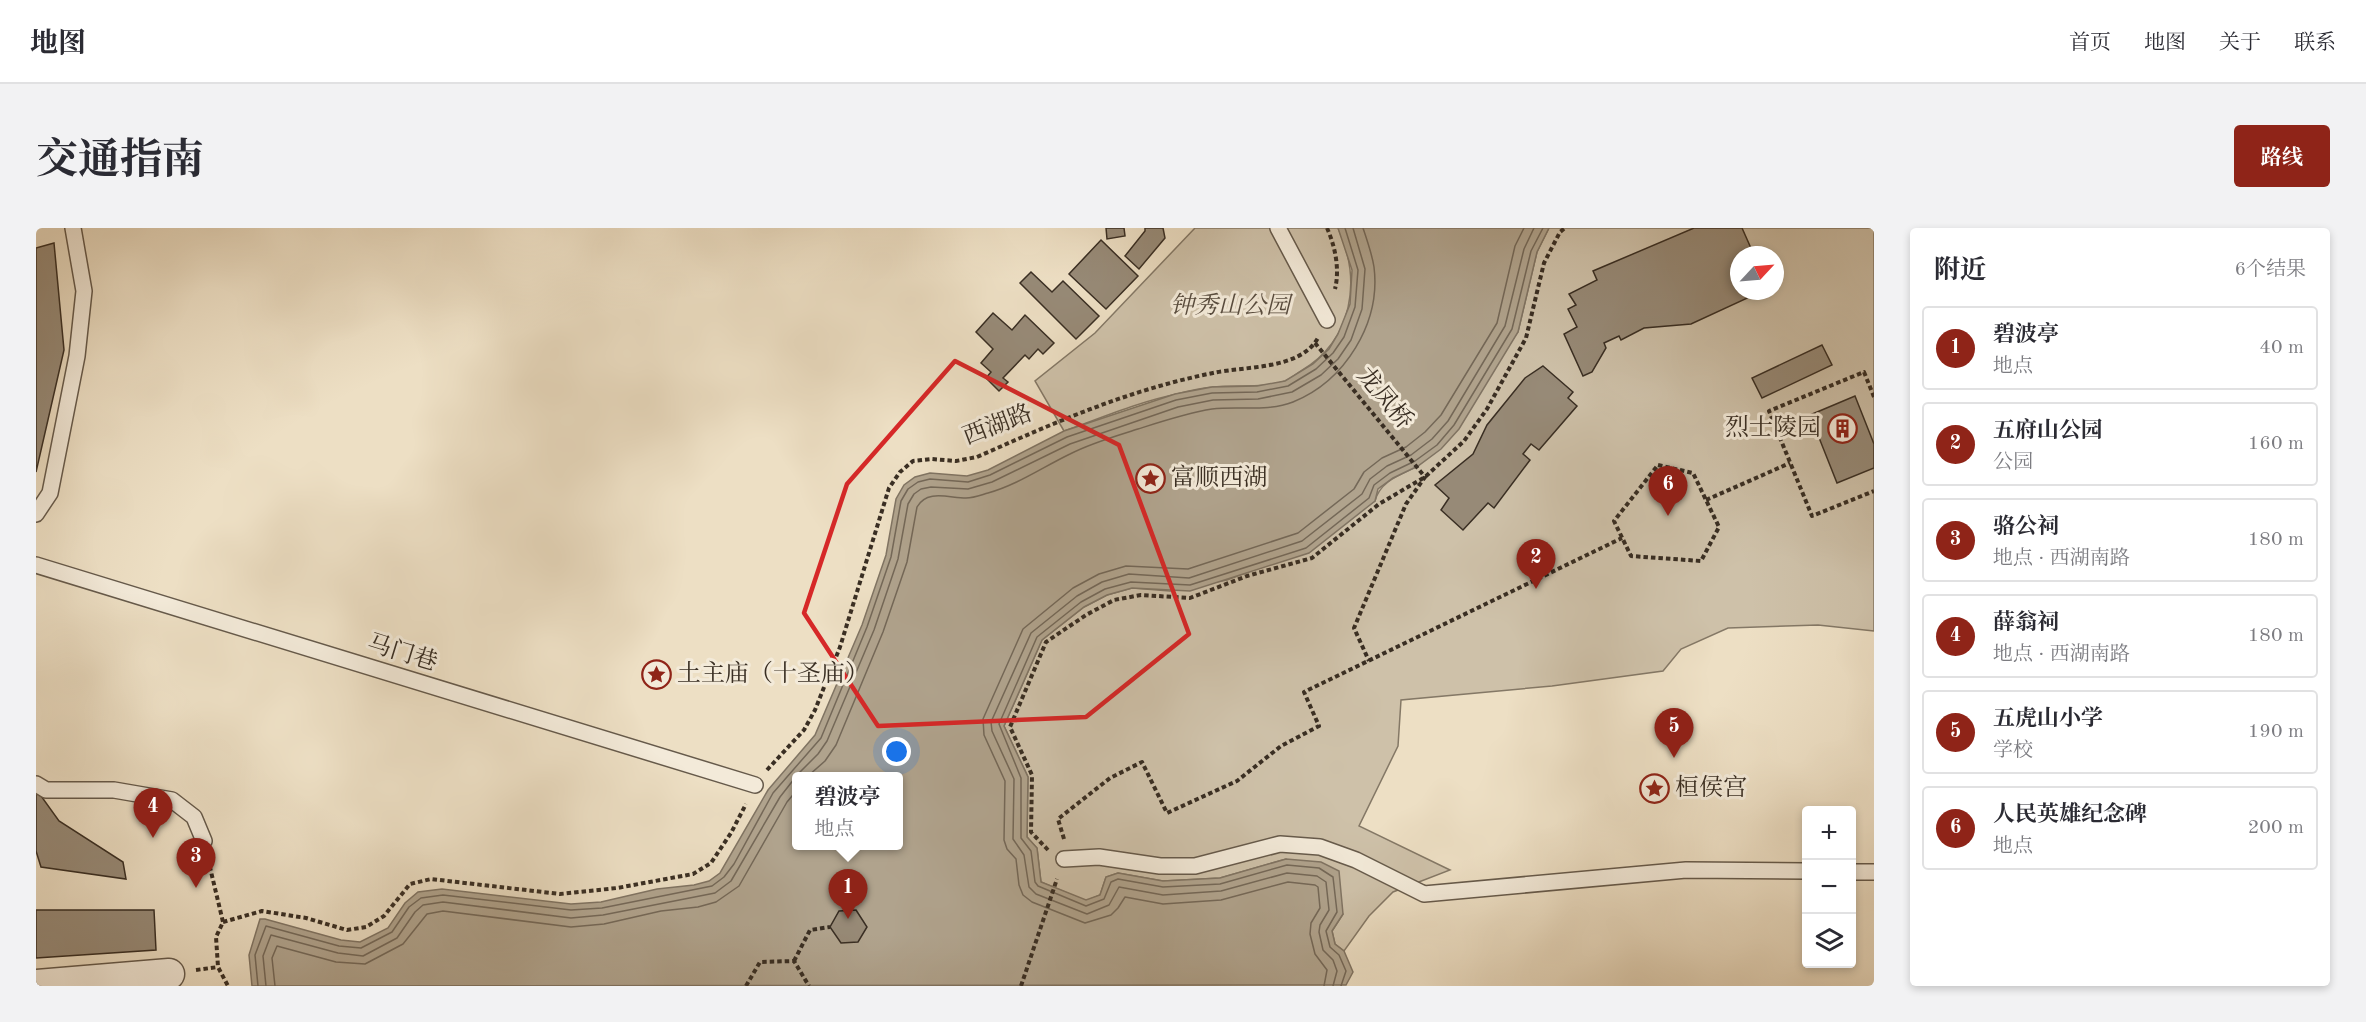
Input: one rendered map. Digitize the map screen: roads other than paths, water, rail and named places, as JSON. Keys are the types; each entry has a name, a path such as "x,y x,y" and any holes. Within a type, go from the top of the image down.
{"street":[{"path":"36,985 169,974"}],"lane":[{"path":"36,513 50,493 77,356 84,291 73,228"},
{"path":"1278,228 1327,320"},
{"name":"马门巷","path":"36,565 755,785"},
{"path":"36,784 46,790 114,790 172,800 194,817 204,841"},
{"path":"1064,860 1099,857 1160,866 1195,866 1280,844 1320,847 1356,861 1424,894 1686,870 1802,870"},
{"path":"1856,872 1874,872"}],"water":[{"name":"富顺西湖","path":"1338,228 1549,228 1537,252 1518,332 1459,429 1441,449 1418,466 1393,478 1378,489 1375,501 1309,553 1190,591 1132,588 1107,595 1084,607 1042,640 1004,726 1028,777 1027,837 1037,848 1041,882 1086,900 1100,895 1106,877 1118,873 1163,881 1220,878 1286,859 1321,862 1339,871 1343,914 1332,931 1335,944 1344,951 1353,972 1346,985 252,986 249,955 260,919 341,940 360,942 388,928 405,903 418,892 442,889 571,904 601,902 657,889 709,881 720,873 768,790 815,735 862,625 886,555 896,499 904,485 915,477 930,473 967,476 988,470 1064,431 1175,394 1212,387 1257,386 1285,381 1313,364 1329,349 1338,334 1350,304 1352,270"}],"place":[{"name":"烈士陵园","path":"1842,429"},
{"name":"富顺西湖","path":"1150,479"},
{"name":"人民英雄纪念碑","path":"1668,516"},
{"name":"五府山公园","path":"1536,589"},
{"name":"土主庙（十圣庙）","path":"656,675"},
{"name":"五虎山小学","path":"1674,758"},
{"name":"桓侯宫","path":"1654,789"},
{"name":"薛翁祠","path":"153,838"},
{"name":"骆公祠","path":"196,888"},
{"name":"碧波亭","path":"848,919"}],"park label":[{"name":"钟秀山公园","path":"1230,307"}]}
